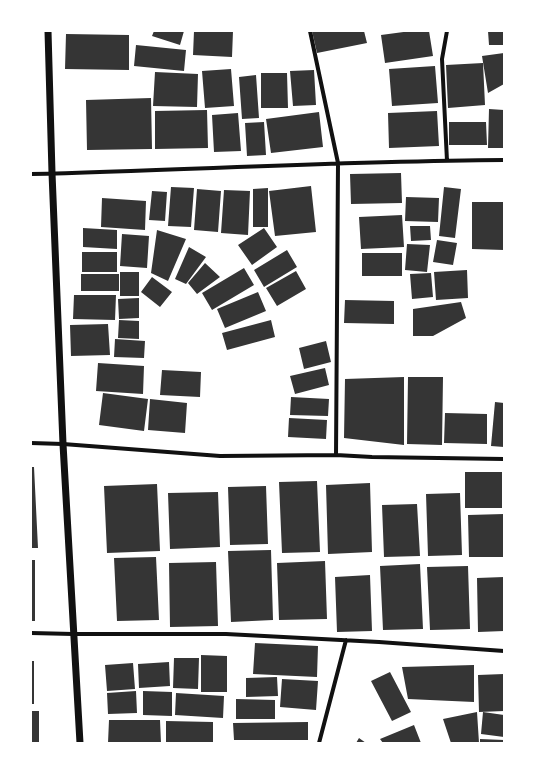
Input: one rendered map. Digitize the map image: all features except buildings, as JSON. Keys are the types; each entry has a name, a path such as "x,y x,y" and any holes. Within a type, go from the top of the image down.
{"street":[{"path":"48,31 63,444 80,743"},
{"path":"310,31 338,163 336,455"},
{"path":"447,31 442,59 447,160"},
{"path":"31,174 338,163 504,160"},
{"path":"31,443 220,456 336,455 504,459"},
{"path":"31,633 226,634 346,640 504,651"},
{"path":"320,743 346,640"}]}
